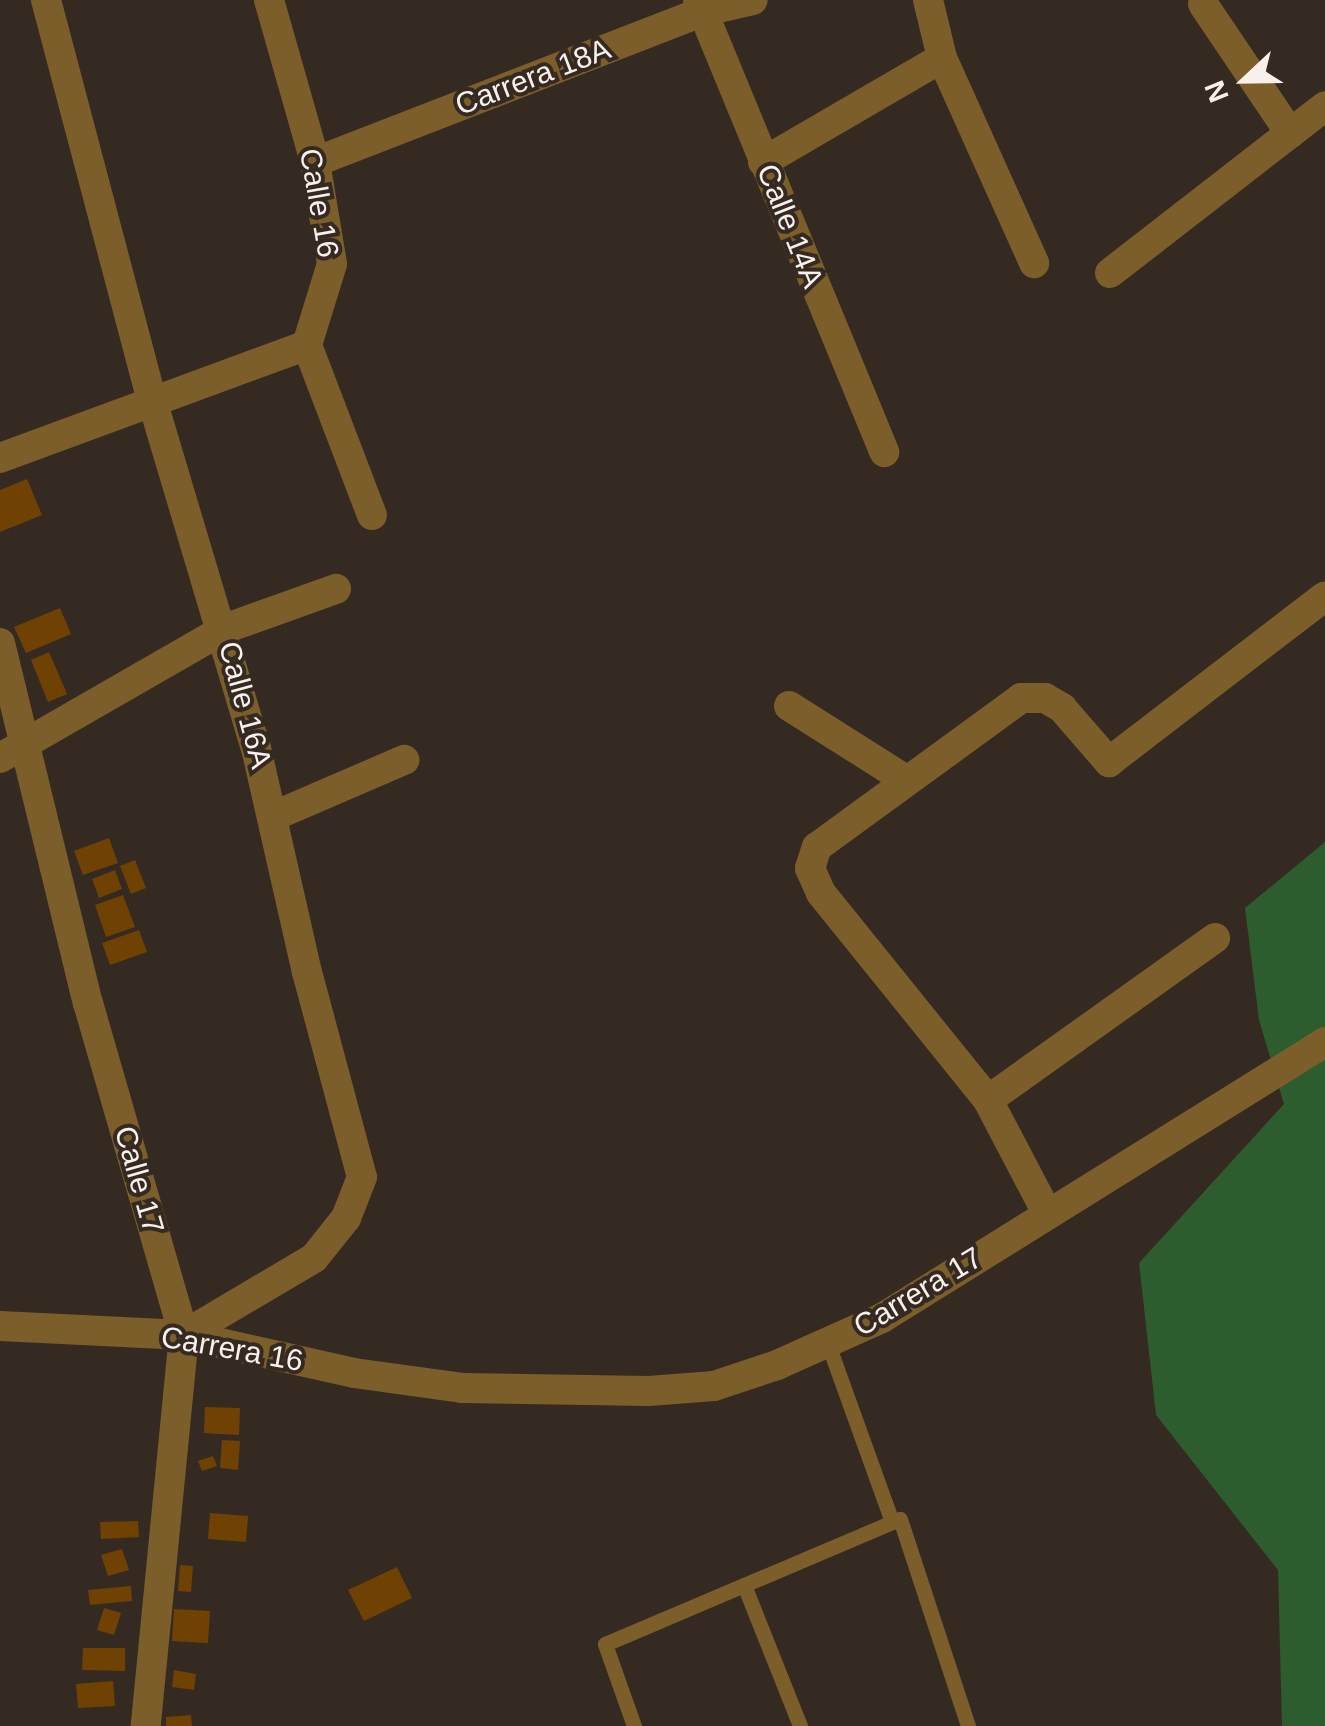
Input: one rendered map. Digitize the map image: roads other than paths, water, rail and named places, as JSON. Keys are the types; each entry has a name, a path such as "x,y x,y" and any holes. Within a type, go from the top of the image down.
{"street":[{"name":"Calle 16A","path":"46,0 152,400 224,629 274,816 307,972 362,1177 346,1218 314,1258 184,1335"},
{"name":"Calle 16","path":"269,0 315,162 332,264 307,344"},
{"name":"Carrera 18A","path":"315,162 700,6 753,0"},
{"path":"928,0 942,58 1034,263"},
{"path":"1203,4 1290,133"},
{"name":"Calle 14A","path":"700,6 884,452"},
{"path":"763,162 942,58"},
{"path":"1110,273 1325,106"},
{"path":"0,458 307,344 372,515"},
{"path":"12,751 224,629 336,590"},
{"path":"1047,1213 988,1100 821,893 810,868 817,847 1021,698 1045,698 1062,708 1109,762 1325,596"},
{"name":"Calle 17","path":"0,643 12,751 184,1335 146,1726"},
{"path":"789,706 906,780"},
{"path":"274,816 404,760"},
{"path":"988,1100 1214,938"},
{"name":"Carrera 17","path":"462,1388 649,1390 714,1386 828,1344 882,1318 1325,1042"},
{"name":"Carrera 16","path":"0,1326 184,1335 354,1373 462,1388"}],"lane":[{"path":"828,1344 892,1522"},
{"path":"634,1726 605,1644 900,1519 968,1726"},
{"path":"744,1585 800,1726"}]}
